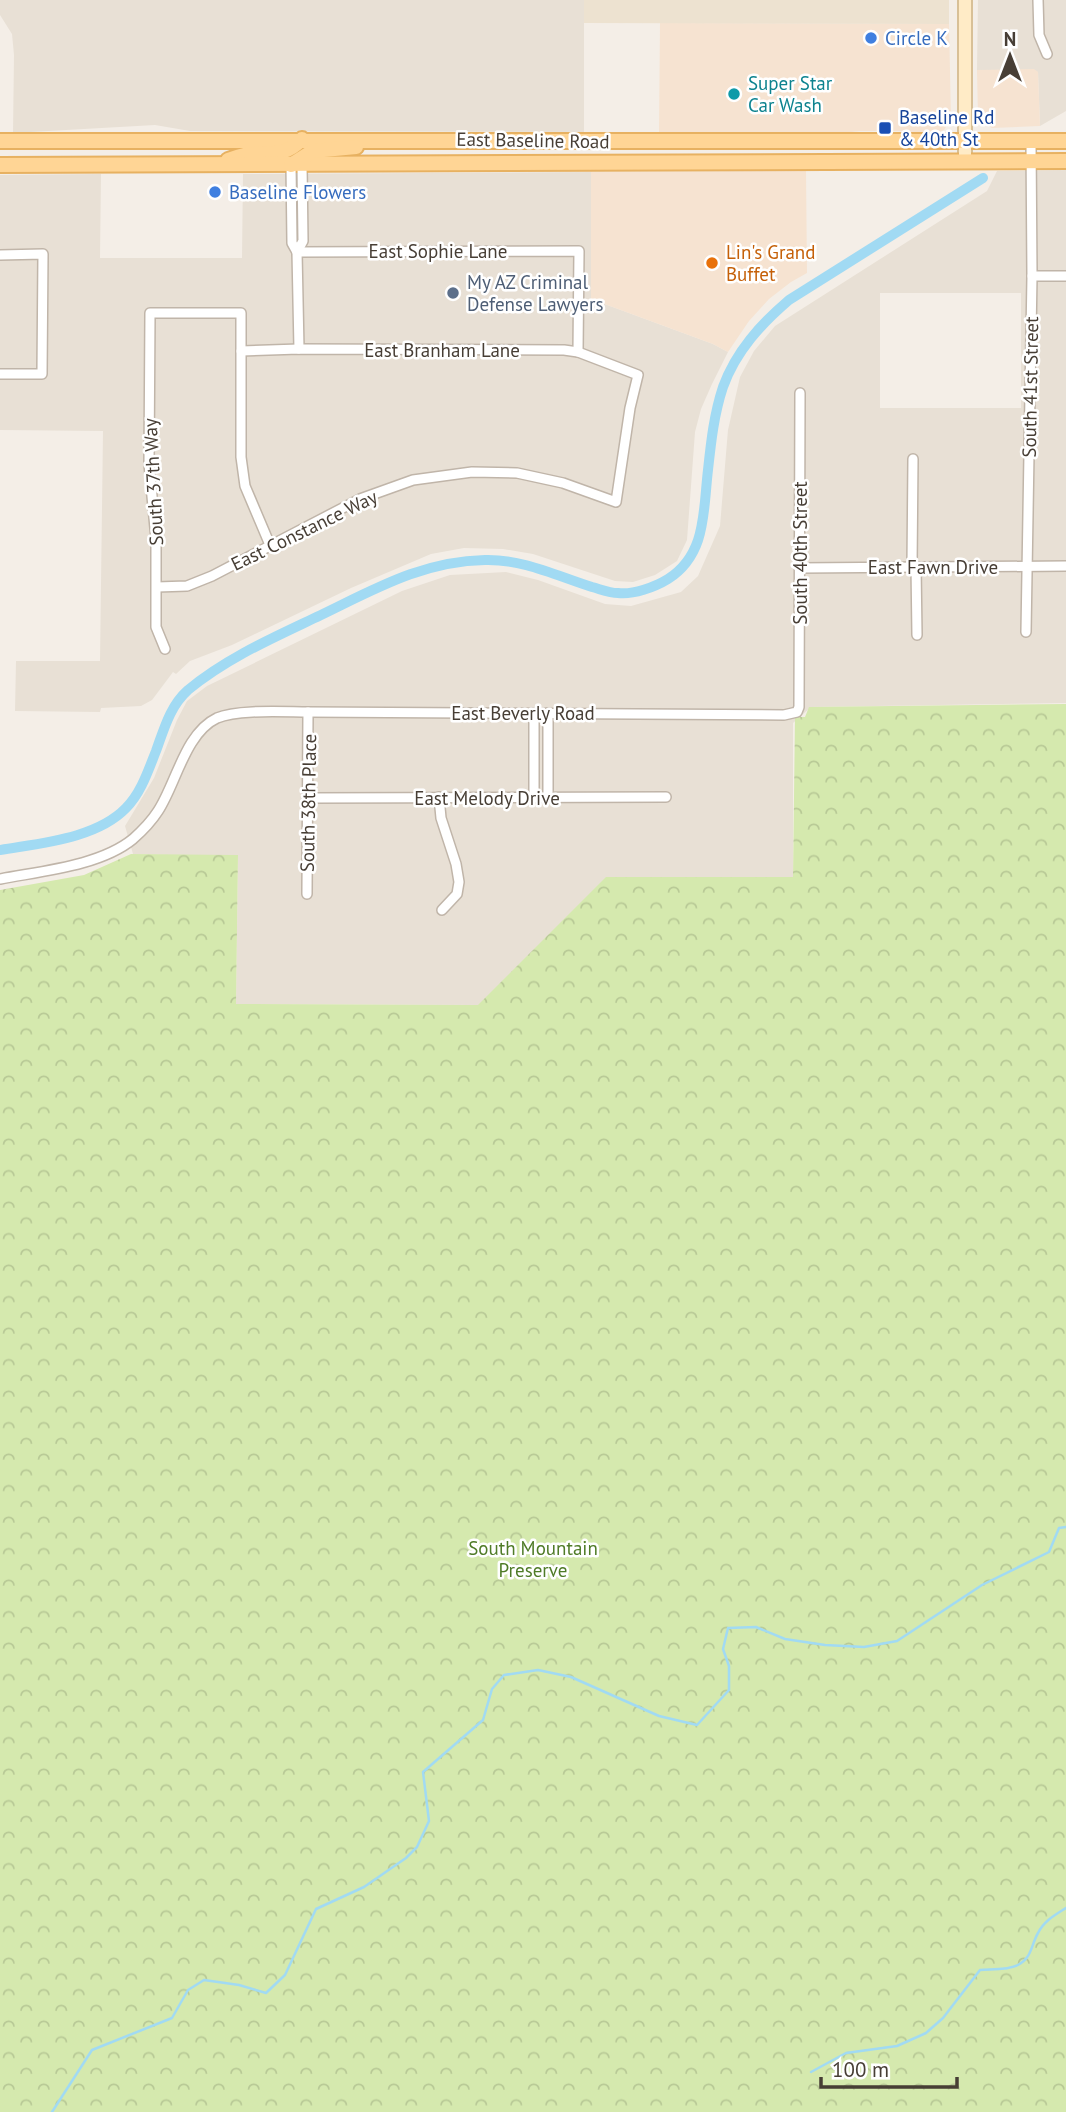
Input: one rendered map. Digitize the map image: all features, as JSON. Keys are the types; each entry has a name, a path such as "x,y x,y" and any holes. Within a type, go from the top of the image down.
{"main road":[{"path":"965,0 965,162"},
{"name":"East Baseline Road","path":"0,165 213,165 381,139 775,143 1066,141"},
{"path":"94,140 94,165"},
{"name":"East Baseline Road","path":"0,141 94,140 297,152 774,163 1066,161"},
{"path":"774,163 775,143"}],"street":[{"path":"1038,0 1039,35 1047,54"},
{"name":"South 41st Street","path":"1026,632 1032,276 1031,142"},
{"path":"297,152 303,241 297,252"},
{"path":"297,152 292,243 297,252 299,349"},
{"path":"292,215 302,214"},
{"name":"East Sophie Lane","path":"297,252 579,251 578,352"},
{"path":"0,255 43,254 42,374 0,374"},
{"path":"1032,276 1066,276"},
{"name":"South 37th Way","path":"165,649 156,627 156,539 149,464 150,313 240,313 241,351"},
{"name":"East Branham Lane","path":"241,351 564,350 578,352 638,375 630,408 616,502"},
{"path":"241,351 241,457 245,486 270,545"},
{"name":"South 40th Street","path":"797,712 800,393"},
{"path":"913,459 917,635"},
{"name":"East Constance Way","path":"157,587 187,586 212,576 360,499 414,480 472,472 517,473 551,480 616,502"},
{"name":"East Fawn Drive","path":"800,568 1066,566"},
{"name":"East Beverly Road","path":"0,879 91,860 111,853 131,841 158,811 199,732 219,717 249,713 308,712 783,715 797,712"},
{"name":"South 38th Place","path":"307,894 308,712"},
{"path":"534,713 534,798"},
{"path":"548,713 548,798"},
{"path":"439,797 441,818 459,881 457,894 442,909"},
{"name":"East Melody Drive","path":"309,798 666,797"}],"shaded area":[{"path":"0,0 584,0 584,132 190,131 155,125 13,133 12,34 0,15"},
{"path":"584,0 949,0 949,24 584,23"},
{"path":"978,0 1066,0 1066,111 1040,126 1038,72 977,70"},
{"path":"660,23 949,24 951,119 944,130 931,135 899,131 824,135 659,133"},
{"path":"1034,69 1038,72 1040,126 992,128 980,121 977,70"},
{"path":"1066,170 1066,703 811,707 793,723 793,878 479,1005 236,1004 238,857 133,854 125,826 154,778 187,701 207,686 402,591 450,575 506,572 538,580 605,604 631,606 681,592 698,576 720,526 728,430 740,377 754,351 775,326 987,191 997,171","holes":["880,293 1021,293 1021,408 880,408"]},
{"path":"806,171 807,273 769,299 749,321 728,352 591,299 591,172"},
{"path":"591,172 591,299 728,352 701,409 695,432 687,540 677,561 655,575 633,582 615,581 533,554 503,549 464,548 431,554 351,588 232,645 190,661 176,674 173,672 152,700 141,706 101,708 100,712 15,711 16,661 100,661 103,431 0,430 0,175 101,174 100,258 242,258 243,174"}],"green space":[{"name":"South Mountain Preserve","path":"1066,704 1066,2112 0,2112 0,890 84,875 131,854 238,855 236,1004 478,1005 606,877 793,877 795,717 805,717 809,707"}],"waterway":[{"path":"0,850 67,838 99,827 114,818 126,808 140,789 168,718 188,690 219,667 252,648 400,578 441,565 499,560 526,565 615,593 637,592 668,579 681,569 690,557 701,530 720,397 728,374 750,339 789,300 983,178"},
{"path":"52,2112 92,2050 172,2018 188,1990 204,1980 239,1985 266,1993 285,1975 316,1909 364,1887 406,1858 417,1847 429,1821 423,1772 483,1720 492,1689 504,1675 538,1670 571,1677 659,1716 697,1725 729,1690 729,1666 723,1649 728,1628 756,1627 785,1639 825,1645 864,1647 897,1641 982,1585 1049,1552 1059,1528 1066,1527"},
{"path":"811,2072 846,2053 897,2046 926,2033 943,2018 980,1970 1010,1968 1023,1962 1043,1925 1066,1908"}],"place":[{"name":"Circle K","path":"871,38"},
{"name":"Super Star Car Wash","path":"734,94"},
{"name":"Baseline Rd & 40th St","path":"885,128"},
{"name":"Baseline Flowers","path":"215,192"},
{"name":"Lin's Grand Buffet","path":"712,263"},
{"name":"My AZ Criminal Defense Lawyers","path":"453,293"}]}
